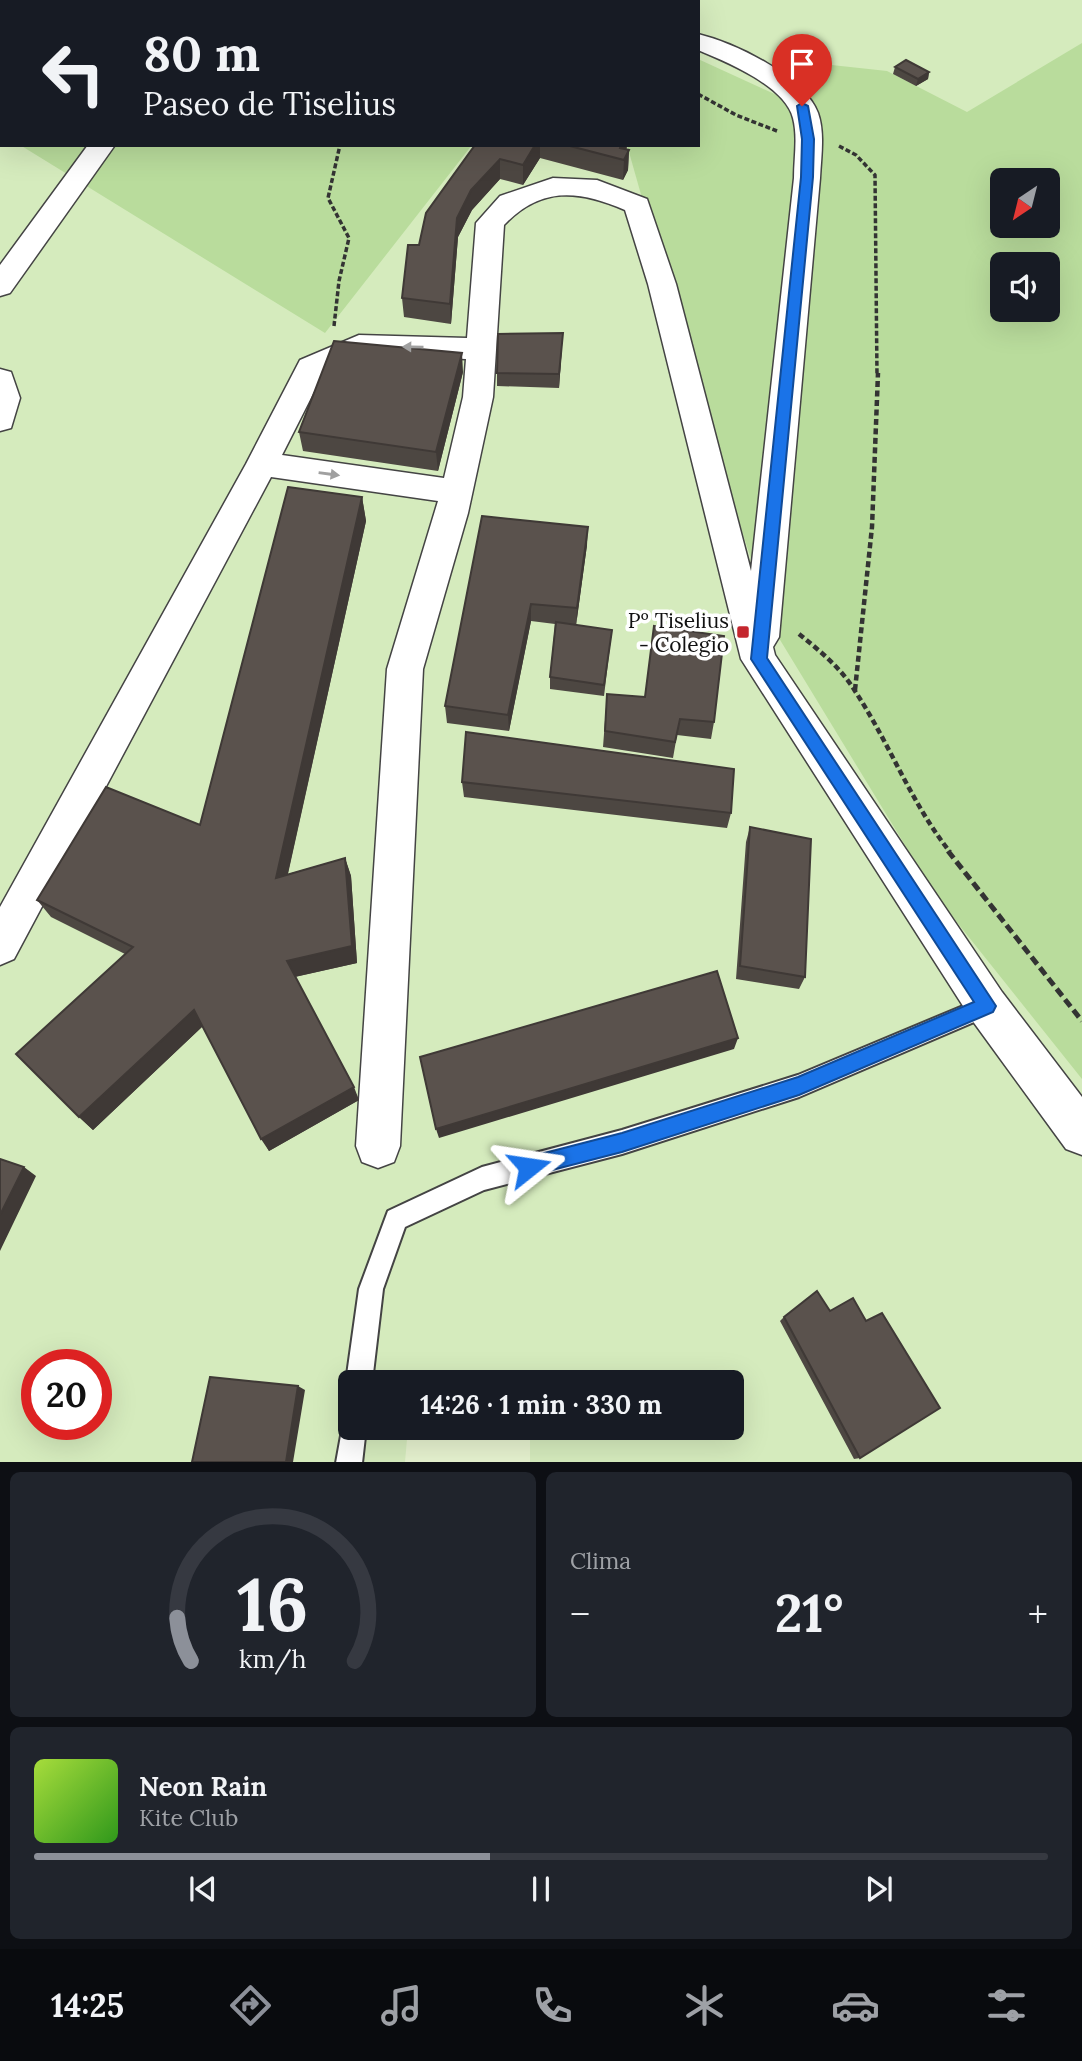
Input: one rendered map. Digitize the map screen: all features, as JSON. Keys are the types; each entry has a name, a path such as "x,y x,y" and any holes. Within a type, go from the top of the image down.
{"street":[{"path":"700,42 724,51 769,76 802,106 808,139 807,177 759,659"},
{"path":"0,286 101,147"},
{"path":"378,1146 405,669 457,492 478,397 489,223 510,202 554,186 597,188 637,205 662,284 733,568 759,659 987,1006 1082,1133"},
{"path":"0,946 262,464 311,367 359,345 481,349"},
{"path":"0,380 5,398 0,420"},
{"path":"262,464 457,492"}],"lane":[{"path":"361,1370 371,1289 396,1219 482,1179 622,1142 799,1086 987,1006"},
{"path":"349,1462 352,1440"}],"path":[{"path":"700,95 770,129 836,144 856,155 875,175 878,359 872,514 855,690"},
{"path":"311,367 334,326 339,281 349,238 328,198 340,147"},
{"path":"763,607 828,657 855,690 926,822 1082,1021"}],"green space":[{"path":"700,0 1082,0 1082,1462 0,1462 0,147 700,147"},
{"path":"1082,43 1082,1079 936,896 774,630 696,389 628,147 700,147 700,60 781,97 804,62 887,71 967,112"},
{"path":"23,147 470,147 325,333"},
{"path":"407,1440 530,1440 530,1462 405,1462"}],"building":[{"path":"906,60 929,72 918,79 895,67"},
{"path":"474,147 534,147 523,165 500,159 471,190 457,218 450,304 402,298 408,245 419,245 426,213"},
{"path":"574,147 620,147 629,150 624,160"},
{"path":"563,333 559,374 497,373 498,334"},
{"path":"334,341 462,353 436,452 299,432"},
{"path":"288,487 362,497 276,878 345,858 352,946 287,961 354,1087 261,1139 194,1010 79,1117 16,1054 133,947 37,900 106,787 200,825"},
{"path":"482,516 588,527 577,608 531,604 508,715 445,706"},
{"path":"556,622 612,630 604,685 550,677"},
{"path":"654,626 724,636 714,722 680,719 675,742 605,731 607,694 645,697"},
{"path":"466,732 734,769 731,813 462,782"},
{"path":"750,827 811,839 805,977 740,966"},
{"path":"717,971 738,1038 436,1129 420,1057"},
{"path":"0,1159 24,1167 0,1215"},
{"path":"817,1291 830,1311 853,1298 866,1321 882,1313 940,1408 860,1458 784,1317"},
{"path":"210,1377 298,1386 286,1462 192,1462"}],"place":[{"name":"Pº Tiselius - Colegio","path":"743,632"}],"route":[{"path":"529,1167 622,1142 799,1086 987,1006 759,659 807,177 807,124 802,106"}]}
